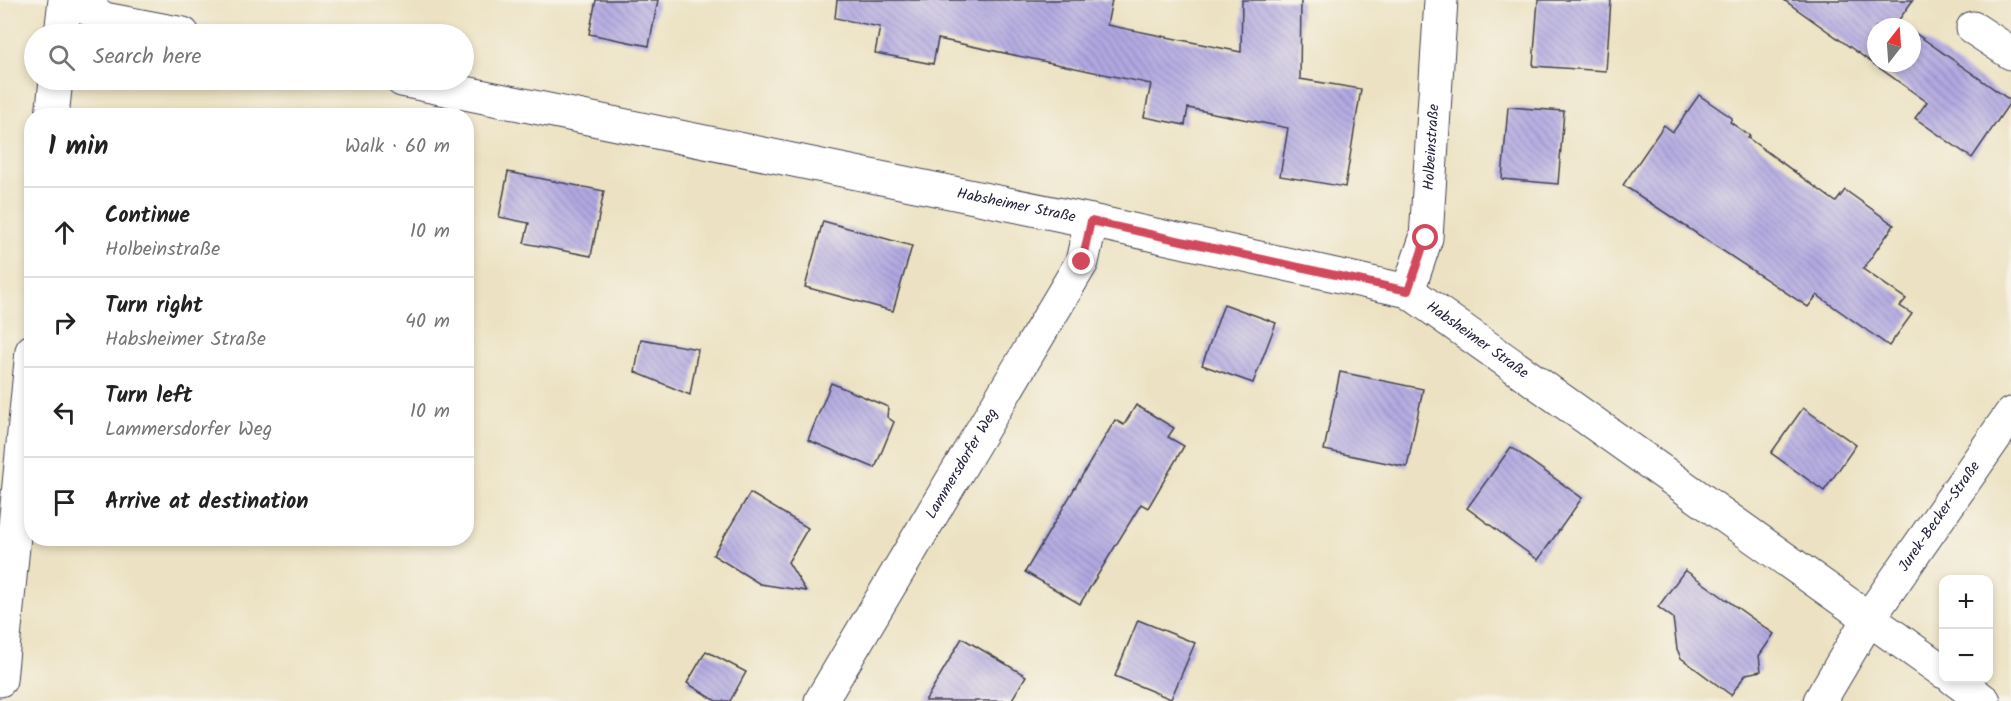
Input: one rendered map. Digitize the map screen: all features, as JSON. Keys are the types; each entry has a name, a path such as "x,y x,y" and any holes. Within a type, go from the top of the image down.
{"street":[{"path":"62,24 65,0"},
{"path":"76,0 104,19 130,24"},
{"name":"Holbeinstraße","path":"1408,291 1426,238 1441,0"},
{"path":"1973,28 2011,53"},
{"path":"53,108 55,90"},
{"name":"Habsheimer Straße","path":"451,90 1091,221 1408,291 1939,668"},
{"name":"Lammersdorfer Weg","path":"821,701 1082,262 1091,221"},
{"name":"Jurek-Becker-Straße","path":"1820,701 1869,618 2011,414"},
{"path":"0,680 24,433"},
{"path":"1960,683 1984,701"}],"building":[{"path":"596,0 658,0 649,46 589,34"},
{"path":"837,0 1112,0 1107,25 1241,52 1242,0 1301,0 1300,79 1361,89 1345,187 1280,176 1288,128 1188,108 1185,125 1144,117 1151,84 938,39 933,64 875,53 880,27 835,18"},
{"path":"1538,0 1611,0 1606,71 1533,66"},
{"path":"1784,0 1913,0 1900,18 1867,18 1867,59"},
{"path":"1921,37 2011,101 1972,158 1915,118 1927,102 1885,72 1921,72"},
{"path":"1699,95 1732,118 1730,122 1750,136 1748,138 1836,202 1845,190 1894,225 1863,269 1906,299 1900,306 1912,314 1889,346 1817,295 1808,307 1623,185 1664,125 1673,132"},
{"path":"1508,107 1564,111 1558,184 1502,179"},
{"path":"508,172 604,191 591,256 524,243 529,223 499,217"},
{"path":"823,221 912,246 893,311 805,287"},
{"path":"1224,304 1276,323 1253,383 1202,365"},
{"path":"641,339 698,349 690,395 635,372"},
{"path":"1340,372 1423,389 1407,467 1324,450"},
{"path":"831,383 888,407 887,417 894,422 875,468 808,440"},
{"path":"1136,405 1174,428 1168,437 1184,446 1148,508 1141,504 1080,604 1025,572 1115,420 1124,425"},
{"path":"1803,408 1856,445 1824,491 1771,453"},
{"path":"1511,447 1582,498 1538,560 1467,508"},
{"path":"750,493 808,528 788,562 806,591 760,584 713,555"},
{"path":"1685,570 1774,634 1759,656 1761,671 1746,674 1731,695 1681,658 1677,649 1673,618 1658,607"},
{"path":"1138,620 1195,643 1171,699 1115,676"},
{"path":"962,638 1026,676 1011,701 925,701"},
{"path":"706,651 746,672 730,701 716,701 687,683"}],"route":[{"path":"1082,262 1091,221 1408,291 1426,238"}]}
